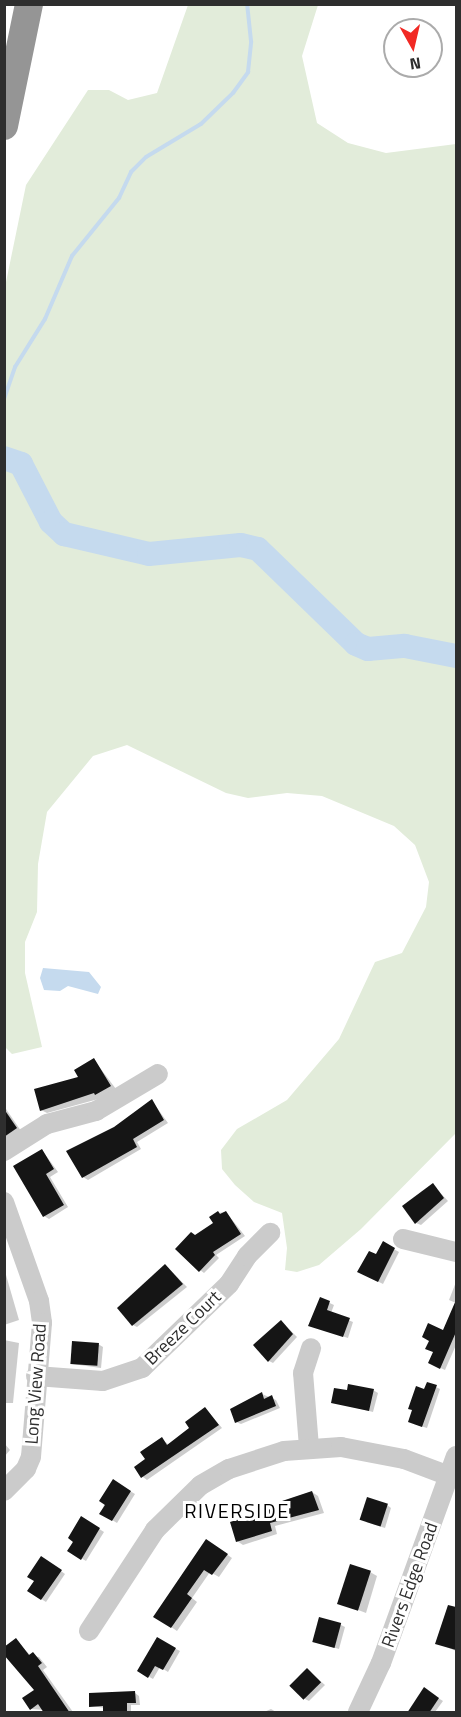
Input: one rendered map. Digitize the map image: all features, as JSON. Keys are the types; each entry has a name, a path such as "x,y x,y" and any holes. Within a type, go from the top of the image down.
{"highway":[{"path":"4,126 29,4"}],"street":[{"path":"4,1151 47,1124 96,1111 158,1074"},
{"name":"Long View Road","path":"4,1202 39,1301 42,1323 31,1456 26,1469 4,1491"},
{"name":"Breeze Court","path":"36,1376 103,1381 142,1368 229,1284 248,1256 270,1233"},
{"path":"403,1239 456,1252"},
{"path":"309,1447 303,1373 311,1348"},
{"path":"89,1631 155,1530 201,1485 257,1458 309,1447 369,1450 449,1476"},
{"name":"Rivers Edge Road","path":"358,1713 381,1663 456,1456"}],"green space":[{"path":"188,5 318,5 302,56 317,123 348,143 386,153 456,144 456,1133 361,1229 319,1265 297,1272 285,1270 287,1248 282,1213 254,1202 235,1185 222,1169 221,1150 237,1129 287,1100 339,1039 375,962 402,953 426,907 429,882 415,845 394,826 322,796 287,793 248,798 226,793 127,745 93,756 47,812 38,864 37,912 25,942 25,973 42,1047 12,1054 5,1047 5,287 26,185 88,90 109,90 128,100 157,93"}],"water":[{"path":"43,968 89,972 101,987 98,994 68,986 60,991 44,990 40,978"}],"building":[{"path":"94,1058 111,1086 95,1095 94,1093 40,1111 34,1089 78,1077 74,1070"},
{"path":"152,1099 164,1120 133,1139 137,1147 82,1178 66,1151 114,1127"},
{"path":"4,1109 17,1128 4,1137"},
{"path":"42,1149 54,1169 46,1174 64,1205 43,1217 13,1166"},
{"path":"433,1183 444,1198 415,1224 402,1206"},
{"path":"218,1211 220,1214 226,1211 241,1234 213,1252 215,1255 199,1272 175,1249 191,1232 195,1235 213,1223 209,1217"},
{"path":"383,1241 395,1248 378,1282 357,1272 369,1251 376,1254"},
{"path":"165,1264 183,1284 132,1326 117,1308"},
{"path":"320,1297 330,1301 327,1310 350,1318 343,1337 308,1326"},
{"path":"456,1300 456,1332 440,1369 428,1363 433,1352 425,1349 429,1341 422,1337 428,1323 443,1330"},
{"path":"281,1320 293,1334 268,1362 253,1345"},
{"path":"72,1341 99,1343 97,1366 70,1364"},
{"path":"427,1382 437,1385 422,1427 408,1422 412,1410 408,1409 416,1386 424,1389"},
{"path":"348,1384 374,1389 369,1411 331,1403 334,1388 347,1390"},
{"path":"262,1392 264,1399 272,1395 276,1406 235,1423 230,1409"},
{"path":"205,1407 219,1425 141,1478 134,1467 145,1459 140,1452 162,1437 167,1445 189,1428 185,1422"},
{"path":"113,1479 131,1491 112,1521 99,1514 105,1505 99,1501"},
{"path":"312,1491 319,1510 270,1523 272,1531 236,1542 230,1522 277,1507 276,1503"},
{"path":"367,1497 388,1504 381,1527 360,1520"},
{"path":"81,1516 100,1528 81,1560 67,1551 73,1542 68,1538"},
{"path":"206,1539 228,1554 212,1575 204,1570 187,1594 192,1598 171,1628 153,1617"},
{"path":"41,1556 62,1570 41,1600 27,1591 34,1581 27,1577"},
{"path":"350,1564 371,1571 358,1611 337,1604"},
{"path":"448,1605 456,1607 456,1650 435,1644"},
{"path":"319,1617 341,1623 334,1648 312,1642"},
{"path":"157,1637 176,1648 163,1670 155,1666 148,1678 137,1671"},
{"path":"16,1638 29,1655 33,1652 42,1663 38,1666 70,1713 44,1713 38,1704 30,1710 22,1698 34,1690 4,1655 4,1647"},
{"path":"307,1668 321,1682 303,1700 289,1686"},
{"path":"424,1687 439,1698 429,1713 407,1713"},
{"path":"135,1691 136,1703 127,1703 127,1712 103,1713 103,1706 89,1707 89,1693"}],"waterway":[{"path":"4,399 15,367 45,319 72,256 119,198 131,172 146,157 201,124 233,93 248,72 251,41 247,4"},
{"path":"4,458 21,464 51,522 64,534 149,554 241,545 258,549 356,644 368,649 405,646 456,656"}],"district":[{"name":"RIVERSIDE","path":"237,1510"}]}
